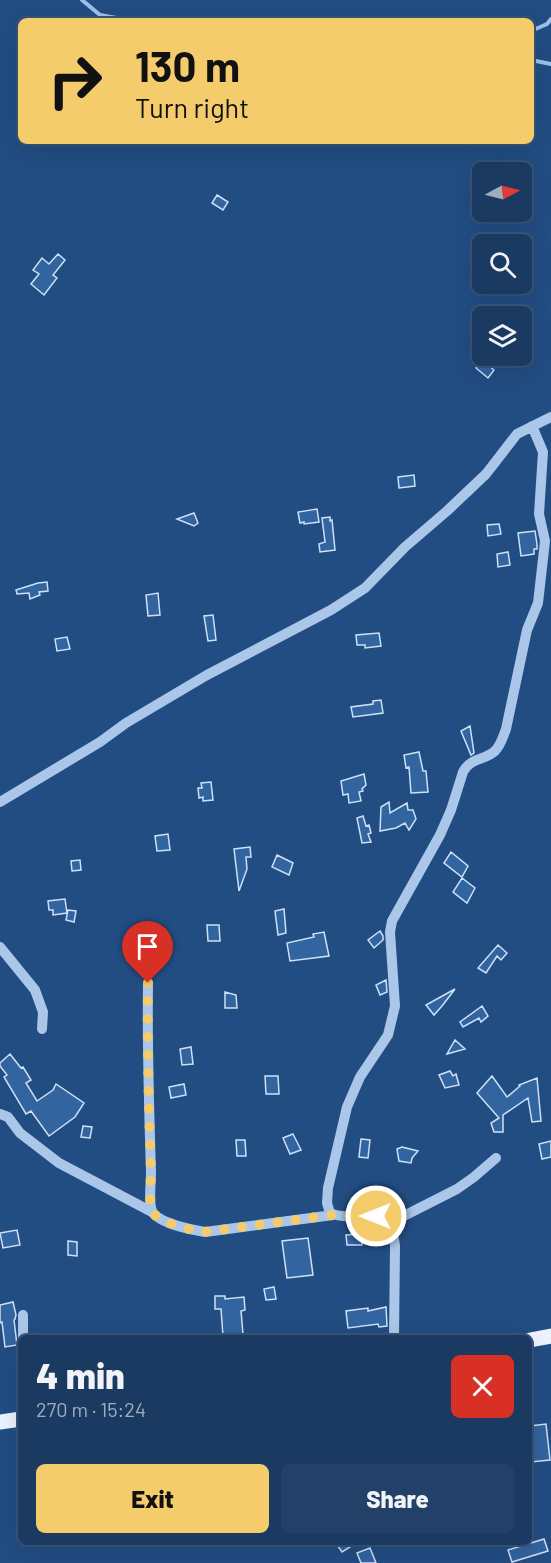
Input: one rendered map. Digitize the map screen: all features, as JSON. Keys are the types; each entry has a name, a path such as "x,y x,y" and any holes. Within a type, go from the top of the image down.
{"main road":[{"path":"532,1340 551,1336"},
{"path":"0,1422 18,1419"}],"street":[{"path":"0,802 199,680 331,610 365,588 405,547 486,474 517,434 551,417"},
{"path":"333,1215 328,1211 327,1197 347,1107 360,1077 388,1035 395,1006 390,932 392,921 440,835 466,766 494,751 500,744 506,729 527,630 538,603 545,541 539,514 543,452 532,426"},
{"path":"0,947 35,990 43,1012 42,1029"},
{"path":"148,983 147,1048 152,1212"},
{"path":"0,1114 8,1117 20,1133 59,1163 175,1224 205,1232 333,1215 368,1215 384,1219 392,1232 395,1246 394,1335"},
{"path":"388,1224 451,1192 474,1177 495,1158"},
{"path":"23,1315 23,1335"}],"building":[{"path":"217,195 228,202 223,210 212,203"},
{"path":"58,254 65,260 53,275 57,278 44,295 31,284 39,274 33,270 42,258 49,264"},
{"path":"489,366 494,370 488,378 476,368"},
{"path":"414,475 415,486 399,488 398,477"},
{"path":"317,509 319,522 300,523 298,512"},
{"path":"194,513 198,523 194,526 177,519"},
{"path":"330,517 335,550 320,552 319,544 325,542 322,518"},
{"path":"499,524 501,534 488,536 487,525"},
{"path":"535,531 537,549 534,549 534,554 521,556 518,533"},
{"path":"508,552 510,565 498,567 497,554"},
{"path":"47,582 48,591 39,592 40,595 30,599 29,593 17,594 16,590"},
{"path":"158,593 160,615 148,616 146,595"},
{"path":"213,615 216,640 208,641 204,616"},
{"path":"379,633 381,646 365,648 365,645 357,645 356,635"},
{"path":"67,637 70,649 57,651 55,639"},
{"path":"381,700 383,713 353,717 351,707 373,704 373,701"},
{"path":"470,726 474,753 471,755 461,731"},
{"path":"419,752 423,771 426,771 428,792 411,793 409,767 406,768 404,755"},
{"path":"364,774 366,785 363,791 359,792 361,801 349,803 348,794 343,795 341,781"},
{"path":"211,782 213,800 203,801 203,797 199,798 198,788 202,788 201,783"},
{"path":"389,802 390,813 407,803 408,810 413,810 416,819 409,830 405,823 396,828 380,831 381,807"},
{"path":"363,816 366,826 369,825 371,833 368,834 371,842 362,843 357,818"},
{"path":"168,834 170,850 157,851 155,836"},
{"path":"250,847 251,857 246,857 247,869 239,891 234,849"},
{"path":"451,852 468,866 462,877 444,863"},
{"path":"277,855 293,863 289,875 272,867"},
{"path":"80,860 81,870 72,871 71,861"},
{"path":"462,878 475,888 467,903 453,892"},
{"path":"65,899 67,913 53,915 53,910 49,910 48,901"},
{"path":"284,909 286,933 278,935 275,911"},
{"path":"68,910 76,911 74,922 66,920"},
{"path":"207,925 219,925 220,941 208,941"},
{"path":"380,931 383,940 374,948 368,940"},
{"path":"324,932 329,956 290,961 287,943 314,937 313,934"},
{"path":"498,945 507,953 501,960 497,956 486,973 478,968"},
{"path":"386,980 387,992 380,995 376,985"},
{"path":"455,989 442,1006 434,1015 426,1005"},
{"path":"225,992 236,995 237,1008 225,1008"},
{"path":"482,1006 488,1016 481,1022 479,1018 463,1027 460,1022"},
{"path":"455,1040 465,1049 447,1054"},
{"path":"191,1047 193,1064 182,1065 180,1049"},
{"path":"10,1054 21,1068 23,1067 31,1080 26,1083 37,1101 53,1090 56,1084 84,1103 75,1117 49,1136 31,1111 26,1114 4,1077 7,1075 0,1063"},
{"path":"450,1071 453,1076 456,1074 459,1085 445,1088 439,1075"},
{"path":"265,1076 278,1076 279,1094 266,1094"},
{"path":"492,1076 507,1097 519,1085 537,1078 541,1121 532,1122 528,1098 503,1115 503,1132 494,1132 491,1123 499,1118 477,1093"},
{"path":"184,1084 186,1095 171,1098 169,1087"},
{"path":"83,1126 92,1127 90,1138 81,1137"},
{"path":"293,1134 301,1150 290,1154 283,1138"},
{"path":"361,1139 370,1140 368,1158 359,1157"},
{"path":"236,1140 245,1140 246,1156 237,1156"},
{"path":"551,1141 551,1157 542,1159 539,1144"},
{"path":"402,1147 418,1151 411,1163 399,1161 397,1149"},
{"path":"17,1230 20,1245 3,1248 0,1233"},
{"path":"361,1234 362,1245 347,1245 346,1235"},
{"path":"308,1238 313,1275 287,1278 282,1241"},
{"path":"68,1241 77,1242 77,1256 68,1255"},
{"path":"274,1287 276,1299 266,1300 264,1289"},
{"path":"215,1296 225,1296 225,1299 244,1297 245,1310 241,1311 243,1334 223,1335 221,1309 215,1309"},
{"path":"13,1302 17,1345 5,1347 2,1322 0,1323 0,1305"},
{"path":"386,1307 387,1326 379,1327 378,1324 348,1328 346,1311 368,1308 368,1311"},
{"path":"546,1424 550,1460 532,1462 532,1426"},
{"path":"544,1539 548,1551 512,1562 508,1550 532,1545 532,1543"},
{"path":"337,1545 353,1545 342,1552"},
{"path":"370,1548 376,1563 361,1563 357,1553"}],"waterway":[{"path":"82,0 100,15 116,18"},
{"path":"534,30 547,24 551,19"},
{"path":"534,61 551,64"}],"route":[{"path":"148,983 147,1048 152,1212 164,1220 185,1228 205,1232 333,1215 376,1216"}]}
